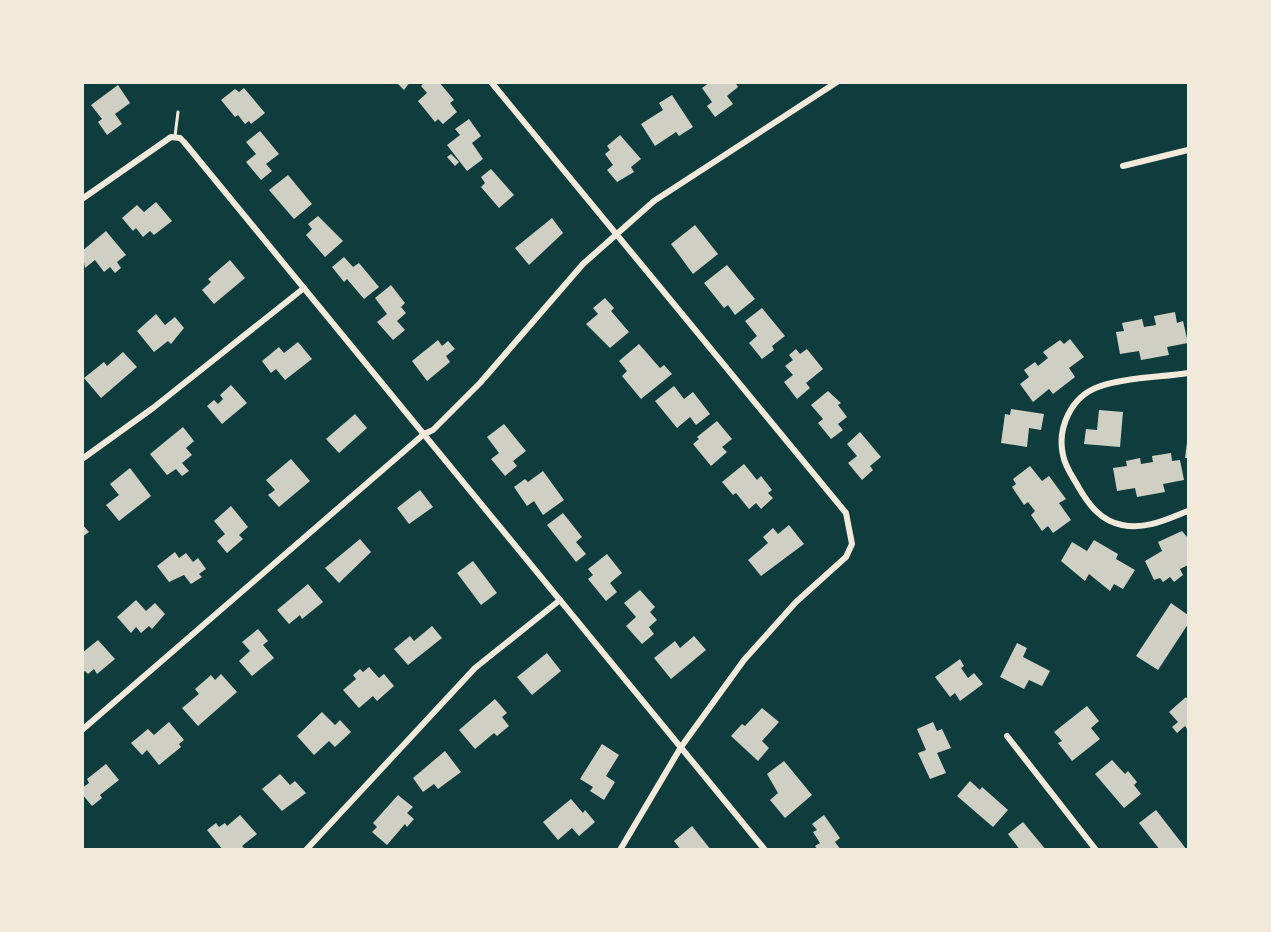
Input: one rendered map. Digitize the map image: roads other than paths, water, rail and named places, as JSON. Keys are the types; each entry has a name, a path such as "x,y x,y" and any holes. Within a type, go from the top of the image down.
{"street":[{"path":"491,82 846,513 852,544 846,557 796,602 744,660 681,747 620,849"},
{"path":"82,730 424,434 433,430 480,383 583,264 654,201 837,82"},
{"path":"82,200 165,140 175,136 184,142 765,849"},
{"path":"1123,166 1188,150"},
{"path":"82,459 153,408 304,288"},
{"path":"1188,373 1098,387 1081,397 1068,414 1062,444 1067,466 1087,502 1111,522 1144,526 1188,511"},
{"path":"306,849 475,668 560,600"},
{"path":"1007,736 1096,849"}],"lane":[{"path":"175,136 178,112"}]}
